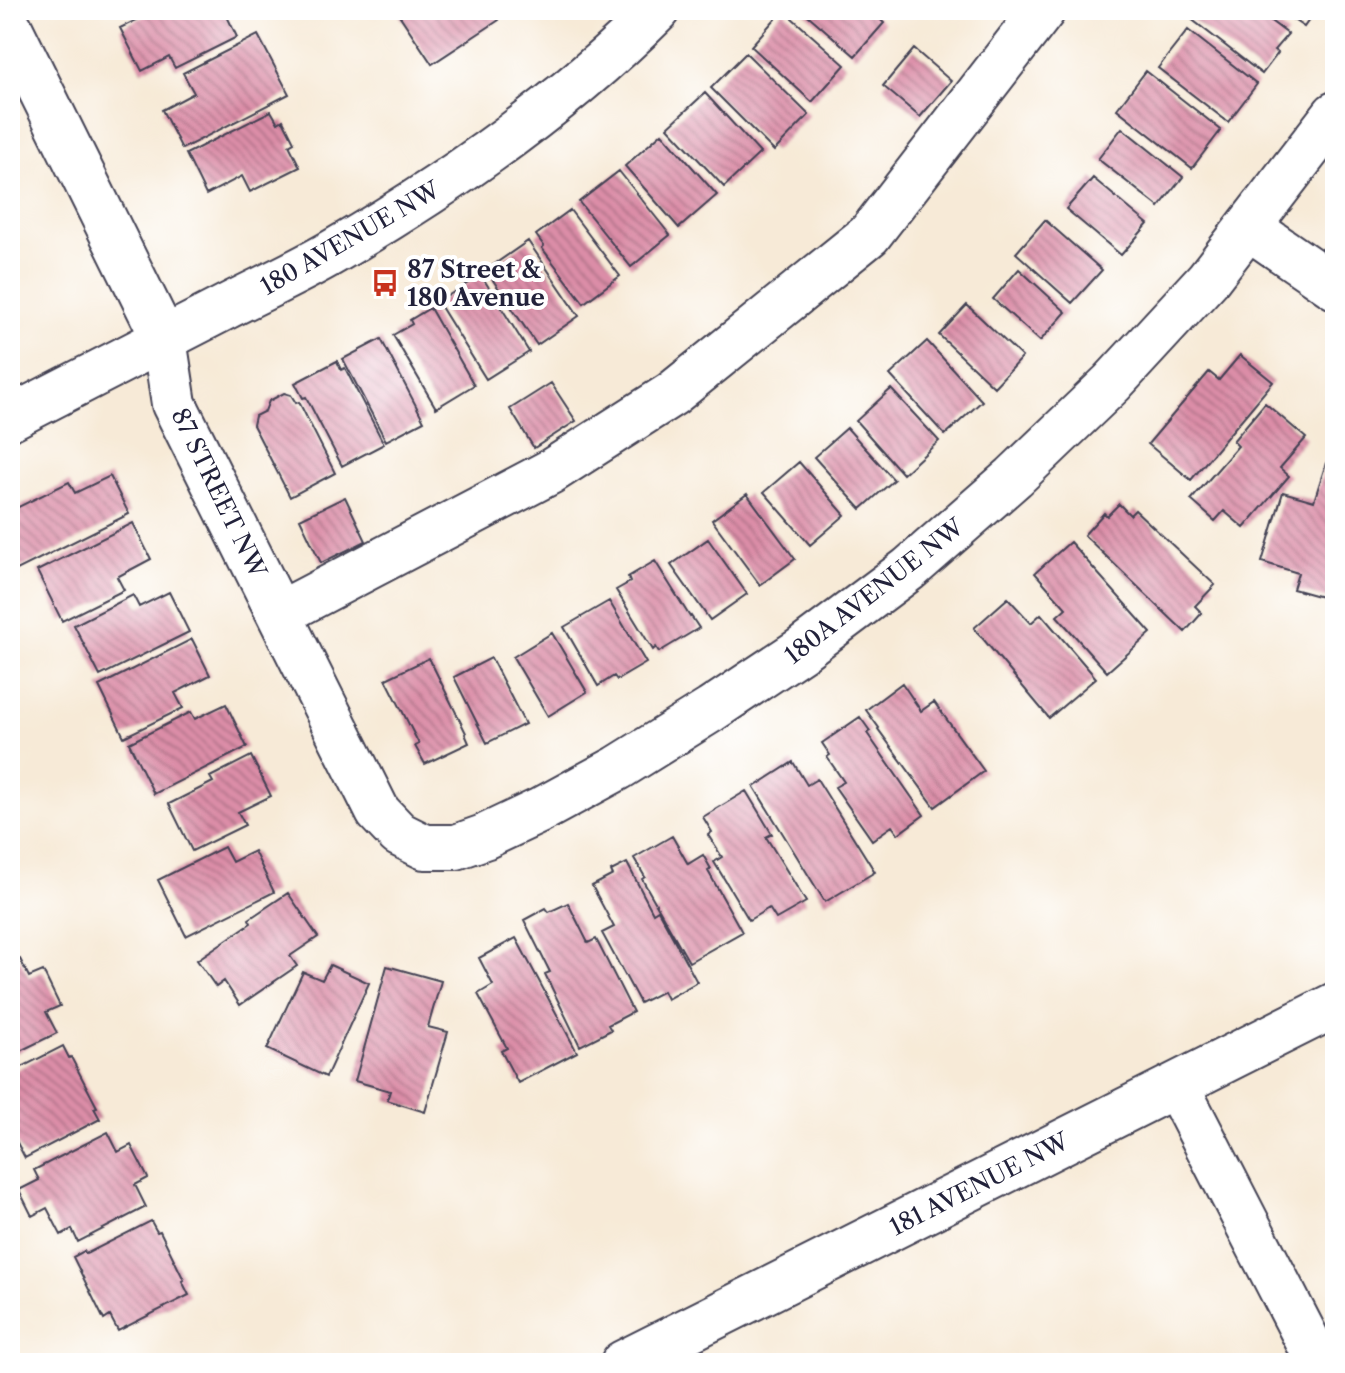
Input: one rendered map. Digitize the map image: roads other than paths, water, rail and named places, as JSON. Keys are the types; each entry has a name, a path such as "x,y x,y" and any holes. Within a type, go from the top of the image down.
{"street":[{"name":"180 AVENUE NW","path":"10,418 330,254 425,197 506,141 636,33 658,10"},
{"path":"279,614 550,472 672,394 869,235 1043,10"},
{"name":"87 STREET NW","path":"10,28 164,339 174,404 378,812 399,834 425,847"},
{"name":"180A AVENUE NW","path":"425,847 456,847 484,837 618,768 801,650 909,569 1014,477 1112,383 1208,279 1335,114"},
{"path":"1248,227 1335,287"},
{"name":"181 AVENUE NW","path":"623,1363 1335,1005"},
{"path":"1176,1085 1319,1363"}],"place":[{"name":"87 Street & 180 Avenue","path":"385,283"}]}
